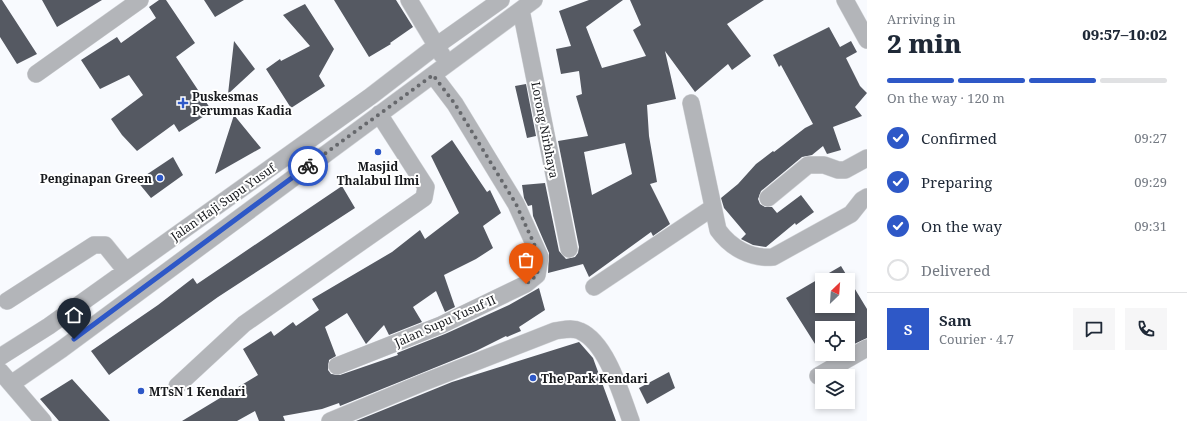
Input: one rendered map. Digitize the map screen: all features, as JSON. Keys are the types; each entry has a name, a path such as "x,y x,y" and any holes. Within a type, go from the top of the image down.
{"street":[{"path":"36,74 140,0"},
{"path":"409,0 447,65"},
{"name":"Jalan Haji Supu Yusuf","path":"0,357 48,326 126,271 371,96 436,46 501,0"},
{"path":"845,0 867,40"},
{"name":"Jalan Haji Supu Yusuf","path":"11,384 68,344 528,5"},
{"name":"Lorong Nirbhaya","path":"528,5 569,250"},
{"name":"Jalan Supu Yusuf II","path":"337,366 441,325 526,284 537,275 540,257 516,204 455,104 433,75"},
{"path":"691,103 712,208 718,230 726,240 748,254 761,258 772,258 851,214 862,200 867,197"},
{"path":"176,386 244,324 424,198 426,187 379,114"},
{"path":"768,198 808,165 824,165 838,170 845,170 867,158"},
{"path":"594,287 712,208"},
{"path":"7,301 94,245 105,245 126,271"},
{"path":"335,420 422,382 555,330 574,329 580,331 599,347 611,370 631,421"},
{"path":"830,369 867,348"},
{"path":"0,371 43,421"}],"building":[{"path":"0,0 2,0 37,54 17,64 0,37"},
{"path":"42,0 102,0 57,27"},
{"path":"159,0 166,0 195,43 176,57 212,111 179,132 174,124 137,151 122,135 111,119 143,95 129,75 100,89 81,60 117,37 121,43 156,18 149,7"},
{"path":"204,0 244,0 215,17"},
{"path":"334,0 396,0 413,27 390,43 391,44 369,57"},
{"path":"589,0 623,0 586,27 602,68 646,56 633,30 641,25 630,0 764,0 727,24 751,56 732,70 728,64 695,92 665,51 676,99 647,105 649,136 657,182 650,184 670,224 653,236 651,232 589,277 583,264 548,273 549,253 533,216 532,205 528,206 524,198 522,185 545,183 559,251 566,259 575,257 578,253 579,247 558,141 588,136 576,96 582,94 579,71 561,74 556,49 571,46 559,11","holes":["625,143 632,174 592,195 584,152"]},
{"path":"305,4 334,49 319,76 325,86 291,108 266,69 280,59 281,61 310,46 283,15"},
{"path":"829,27 840,47 851,41 857,52 846,58 860,86 867,93 855,107 862,116 833,127 841,150 827,154 823,146 812,155 802,157 761,191 758,199 760,204 765,207 772,207 777,213 801,195 814,212 796,225 795,223 766,247 753,245 741,239 746,234 724,208 721,198 738,184 756,164 805,128 813,124 781,65 779,67 773,55"},
{"path":"234,41 255,69 228,94"},
{"path":"526,84 536,136 527,138 515,86"},
{"path":"234,115 261,148 215,174"},
{"path":"452,140 487,192 490,190 501,213 483,226 493,248 476,259 444,275 455,307 445,312 436,291 413,307 422,322 389,335 384,325 366,344 347,313 325,327 336,356 329,360 328,370 331,374 340,375 398,355 397,353 445,334 509,305 539,288 545,310 519,327 521,331 507,337 506,336 476,351 340,406 339,403 322,409 283,416 285,421 259,421 255,411 237,421 182,421 258,375 243,349 271,331 274,336 293,322 296,326 319,310 312,299 392,252 420,230 425,239 459,213 431,156"},
{"name":"Penginapan Green","path":"173,157 183,175 151,198 137,181"},
{"path":"342,186 355,208 218,297 109,375 91,351 158,305 193,278 197,284"},
{"path":"841,266 845,273 829,273"},
{"path":"815,281 815,313 855,313 855,289 867,309 867,338 855,344 855,321 815,321 815,344 786,298"},
{"name":"The Park Kendari","path":"579,342 593,358 616,421 356,421 452,382"},
{"path":"669,372 675,388 647,404 639,388"},
{"path":"72,379 110,421 59,421 40,399"}],"way so far":[{"path":"308,166 402,96 433,75 455,104 516,204 540,257 537,275 526,284"}],"place":[{"name":"Puskesmas Perumnas Kadia","path":"183,103"},
{"name":"Masjid Thalabul Ilmi","path":"378,152"},
{"name":"Penginapan Green","path":"160,178"},
{"name":"The Park Kendari","path":"533,378"},
{"name":"MTsN 1 Kendari","path":"141,391"}],"route":[{"path":"74,339 308,166"}]}
